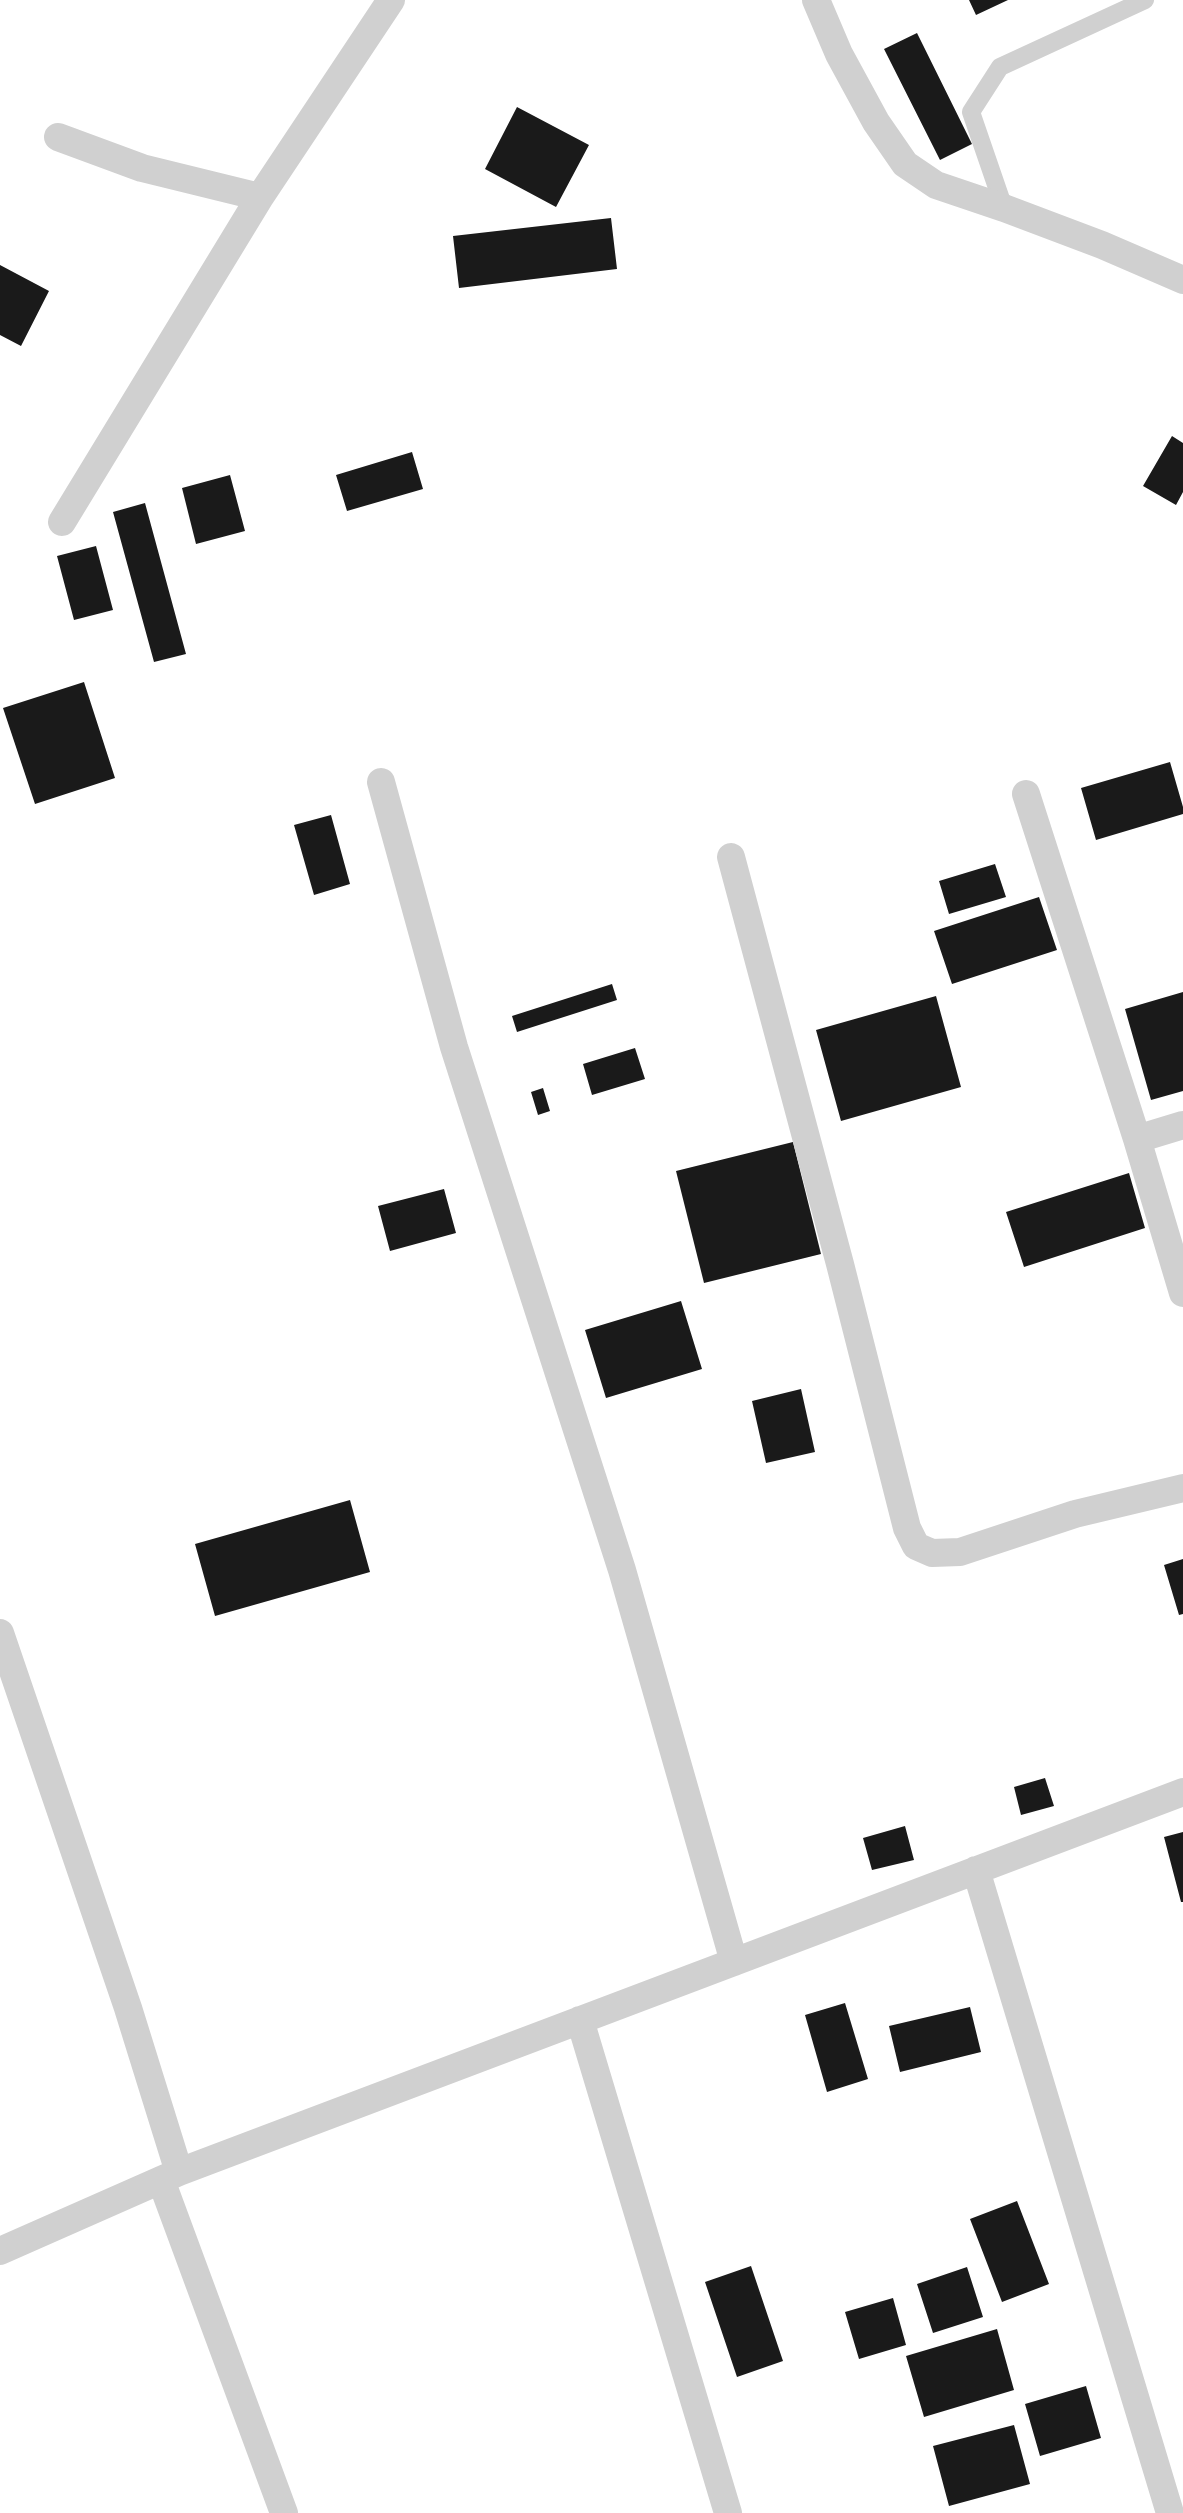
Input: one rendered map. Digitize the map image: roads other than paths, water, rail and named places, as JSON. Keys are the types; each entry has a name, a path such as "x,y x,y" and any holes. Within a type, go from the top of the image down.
{"street":[{"path":"62,522 260,197 391,0"},
{"path":"816,0 839,54 876,122 906,164 936,185 1102,245 1183,280"},
{"path":"58,137 142,168 260,197"},
{"path":"381,782 454,1047 622,1570 734,1962"},
{"path":"1026,794 1137,1139 1183,1294"},
{"path":"731,857 840,1264 907,1528 916,1546 932,1553 960,1552 1075,1514 1183,1488"},
{"path":"1137,1139 1183,1125"},
{"path":"0,1634 128,2008 170,2176 284,2513"},
{"path":"0,2251 170,2176 1183,1792"},
{"path":"976,1870 1170,2513"},
{"path":"580,2020 728,2513"}],"lane":[{"path":"1004,208 971,112 1000,67 1144,0"}]}
